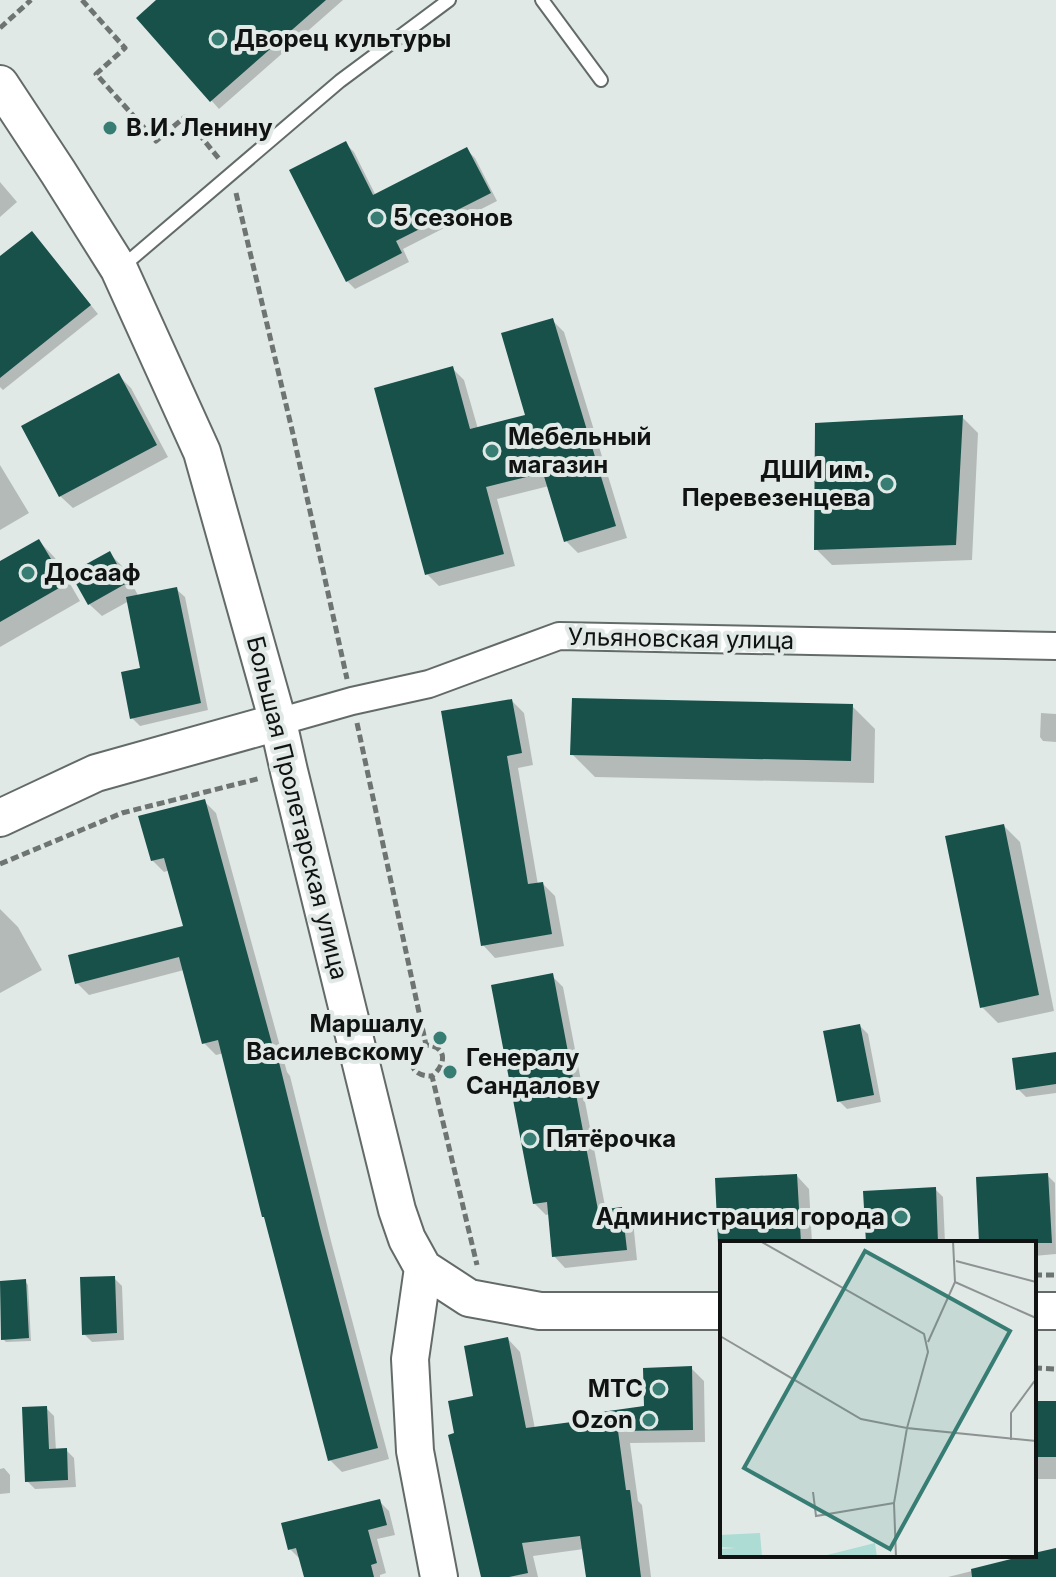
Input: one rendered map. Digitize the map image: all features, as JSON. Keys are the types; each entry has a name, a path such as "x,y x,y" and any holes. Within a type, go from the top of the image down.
{"main road":[{"name":"Большая Пролетарская улица","path":"0,84 119,269 202,452 278,722 397,1210 407,1239 423,1268"},
{"name":"Ульяновская улица","path":"0,818 96,773 278,722"},
{"path":"439,1577 415,1451 412,1405 410,1359 423,1268 469,1298 540,1311 720,1311"}],"street":[{"name":"Ульяновская улица","path":"278,722 429,684 559,636 1056,646"}],"lane":[{"path":"119,269 340,81 449,0"},
{"path":"542,0 601,80"}],"path":[{"path":"0,28 31,0"},
{"path":"0,864 122,813 289,771"},
{"path":"426,1045 414,1052 412,1066 416,1072 432,1076"},
{"path":"1036,1368 1056,1369"}],"building":[{"name":"Дворец культуры","path":"156,0 326,0 210,102 136,18"},
{"name":"5 сезонов","path":"346,141 373,195 467,147 491,193 396,241 402,253 346,282 289,170"},
{"path":"32,231 91,305 0,378 0,256"},
{"name":"Мебельный магазин","path":"553,318 616,526 564,542 543,473 486,487 504,554 425,575 374,388 453,366 470,429 525,415 501,333"},
{"path":"119,373 157,445 59,497 21,426"},
{"name":"ДШИ им. Перевезенцева","path":"963,415 956,545 814,550 815,423"},
{"name":"Досааф","path":"39,539 66,584 0,622 0,561"},
{"path":"110,551 127,583 88,605 70,573"},
{"path":"177,587 201,703 130,719 121,672 140,668 126,597"},
{"path":"572,698 853,704 851,761 570,755"},
{"path":"512,699 522,753 507,756 528,884 543,882 552,934 481,946 441,711"},
{"path":"205,799 279,1062 378,1448 328,1461 218,1040 202,1044 179,957 75,984 68,955 183,926 164,858 151,861 138,816"},
{"path":"1004,824 1039,995 980,1008 945,836"},
{"path":"553,973 598,1210 622,1207 627,1250 552,1257 547,1202 533,1204 491,985"},
{"path":"860,1024 874,1095 837,1102 823,1031"},
{"path":"1056,1052 1056,1084 1016,1090 1012,1058"},
{"path":"1048,1173 1052,1243 979,1241 976,1177"},
{"path":"797,1174 801,1241 718,1243 715,1178"},
{"name":"Администрация города","path":"936,1187 938,1241 866,1241 863,1191"},
{"path":"115,1276 117,1333 82,1335 80,1277"},
{"path":"26,1279 29,1338 1,1340 0,1281"},
{"path":"508,1337 526,1428 587,1420 587,1414 644,1406 643,1368 692,1366 693,1430 618,1431 626,1490 630,1490 641,1577 586,1577 580,1536 522,1543 528,1573 481,1577 448,1435 454,1433 448,1401 473,1396 464,1346"},
{"path":"1036,1401 1056,1401 1056,1457 1036,1457"},
{"path":"47,1406 49,1449 67,1448 68,1480 25,1482 22,1407"},
{"path":"380,1499 387,1525 368,1530 377,1563 371,1565 374,1577 304,1577 296,1548 288,1550 281,1523"},
{"path":"1056,1548 1056,1577 972,1577 971,1569 1019,1557 1036,1557 1036,1553"}],"place":[{"name":"Дворец культуры","path":"218,39"},
{"name":"В.И. Ленину","path":"110,128"},
{"name":"5 сезонов","path":"377,218"},
{"name":"Мебельный магазин","path":"492,451"},
{"name":"ДШИ им. Перевезенцева","path":"887,484"},
{"name":"Досааф","path":"28,573"},
{"name":"Маршалу Василевскому","path":"440,1038"},
{"name":"Генералу Сандалову","path":"450,1072"},
{"name":"Пятёрочка","path":"530,1139"},
{"name":"Администрация города","path":"901,1217"},
{"name":"МТС","path":"659,1389"},
{"name":"Ozon","path":"649,1420"}]}
